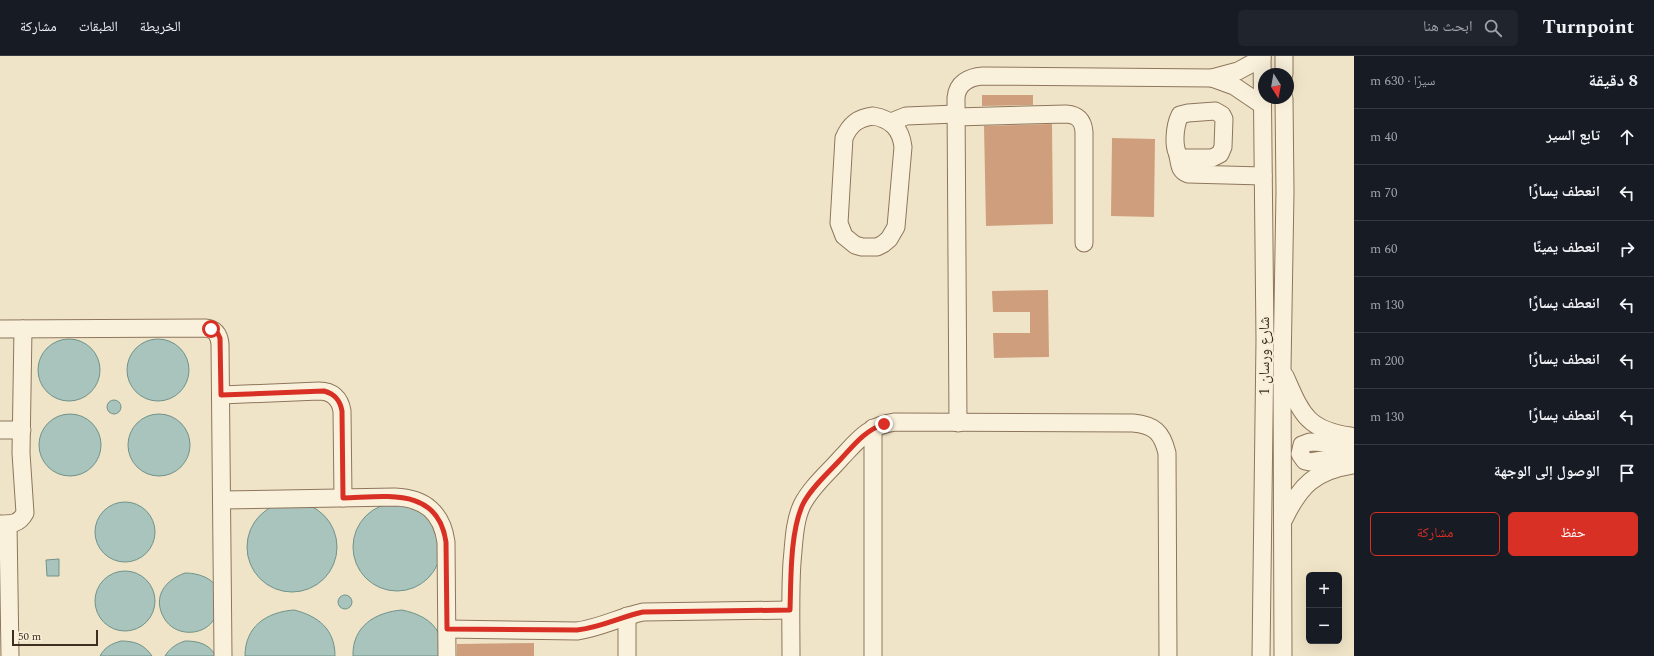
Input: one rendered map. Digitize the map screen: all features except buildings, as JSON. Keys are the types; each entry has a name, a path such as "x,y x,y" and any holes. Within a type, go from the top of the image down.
{"street":[{"path":"1284,56 1284,68"},
{"path":"958,423 956,91 961,84 975,76 1212,78 1238,71 1262,57"},
{"name":"شارع ورسان 1","path":"1261,656 1265,340 1262,57"},
{"path":"1212,78 1234,86 1262,105"},
{"name":"شارع ورسان 1","path":"1283,656 1282,369 1284,104"},
{"path":"891,122 900,133 903,147 896,227 889,239 877,247 862,247 855,245 844,236 839,223 844,138 848,129 855,122 863,118 873,116 891,122 906,116 1066,114 1074,115 1079,118 1083,125 1084,132 1084,243"},
{"path":"1178,156 1180,169 1184,173 1188,174 1263,176"},
{"path":"0,329 211,329 217,332 220,338 223,656"},
{"path":"10,656 4,524 15,523 21,519 25,513 22,470 23,329"},
{"path":"1282,369 1296,403 1305,416 1319,428 1328,432 1354,436"},
{"path":"221,395 324,391 335,396 342,411 343,498"},
{"path":"791,656 790,610 793,547 797,523 803,504 811,492 859,439 873,428 895,422 1133,423 1146,424 1157,431 1164,441 1167,453 1168,656"},
{"path":"873,428 873,656"},
{"path":"0,430 22,430"},
{"path":"1354,444 1310,442 1302,445 1300,454 1305,461 1310,462 1335,458 1354,460"},
{"path":"1282,521 1293,500 1308,482 1329,471 1354,465"},
{"path":"222,500 406,497 426,505 434,512 442,526 446,542 447,656"},
{"path":"447,629 577,630 604,626 626,616 643,612 790,610"},
{"path":"626,616 627,656"}],"water":[{"path":"69,339 81,341 91,348 98,358 100,370 98,382 91,392 81,399 69,401 57,399 47,392 40,382 38,370 40,358 47,348 57,341"},
{"path":"158,339 170,341 180,348 187,358 189,370 187,382 180,392 170,399 158,401 146,399 136,392 129,382 127,370 129,358 136,348 146,341"},
{"path":"111,400 117,400 121,404 121,410 117,414 111,414 107,410 107,404"},
{"path":"70,414 82,416 92,423 99,433 101,445 99,457 92,467 82,474 70,476 58,474 48,467 41,457 39,445 41,433 48,423 58,416"},
{"path":"159,414 171,416 181,423 188,433 190,445 188,457 181,467 171,474 159,476 147,474 137,467 130,457 128,445 130,433 137,423 147,416"},
{"path":"125,502 142,507 150,515 155,532 150,549 142,557 125,562 108,557 100,549 95,532 100,515 108,507"},
{"path":"292,502 309,506 324,515 333,530 337,547 333,564 324,579 309,588 292,592 275,588 260,579 251,564 247,547 251,530 260,515 275,506"},
{"path":"388,503 406,503 422,510 434,522 441,538 441,556 434,572 422,584 406,591 388,591 372,584 360,572 353,556 353,538 360,522 372,510"},
{"path":"59,559 59,576 47,576 46,560"},
{"path":"125,571 142,576 150,584 155,601 150,618 142,626 125,631 108,626 100,618 95,601 100,584 108,576"},
{"path":"185,573 199,575 209,579 216,586 218,591 216,614 213,621 202,630 195,632 181,631 168,624 164,618 159,603 162,590 166,585 178,576"},
{"path":"342,595 348,595 352,599 352,605 348,609 342,609 338,605 338,599"},
{"path":"294,610 311,616 324,625 332,638 335,656 245,656 249,636 259,622 275,614"},
{"path":"402,610 418,615 432,624 439,634 443,656 353,656 357,636 367,622 383,614"},
{"path":"121,641 138,644 146,649 152,656 100,656 109,646"},
{"path":"185,641 203,644 207,646 216,656 165,656 179,643"}],"route":[{"path":"211,329 217,332 220,338 221,395 324,391 335,396 341,405 342,411 343,498 406,497 426,505 434,512 440,521 446,542 447,629 577,630 604,626 626,616 643,612 790,610 793,547 799,513 803,504 814,488 865,433 884,424"}]}
